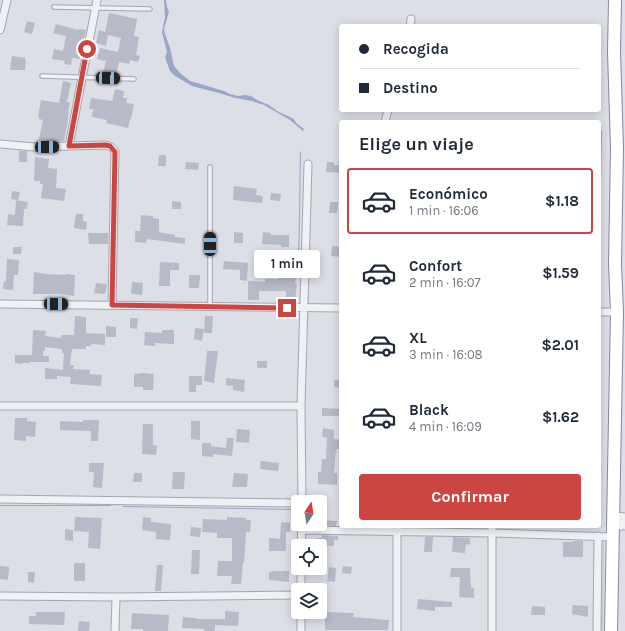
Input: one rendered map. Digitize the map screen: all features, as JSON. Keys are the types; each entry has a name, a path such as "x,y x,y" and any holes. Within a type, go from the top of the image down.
{"highway":[{"path":"611,631 618,524 618,264 614,52 615,0"}],"street":[{"path":"0,30 7,0"},
{"path":"69,146 97,0"},
{"path":"0,144 35,147 106,145 110,146 115,152 112,305"},
{"path":"302,495 301,406 308,164"},
{"path":"0,304 339,308"},
{"path":"601,312 617,312"},
{"path":"0,406 301,406"},
{"path":"0,499 291,503"},
{"path":"350,528 492,529 598,536 618,524"},
{"path":"327,528 339,528"},
{"path":"396,631 397,529"},
{"path":"492,529 492,631"},
{"path":"596,631 598,536"},
{"path":"0,596 116,597 291,595"},
{"path":"115,631 116,597"},
{"path":"301,619 301,631"}],"lane":[{"path":"54,7 150,9"},
{"path":"42,76 134,79"},
{"path":"210,167 210,306"}],"green space":[{"path":"603,542 603,631 601,631"}],"water":[{"path":"164,0 166,0 169,12 164,29 165,34 174,66 180,73 190,81 230,94 238,96 251,96 294,119 296,123 304,129 303,131 290,120 264,105 192,86 175,76 170,71 165,57 167,52 162,32 165,17"},
{"path":"601,130 602,131 601,189"},
{"path":"300,151 301,152 299,273 298,272"},
{"path":"111,505 111,506 0,506"},
{"path":"123,506 291,510 123,507"}],"building":[{"path":"109,13 137,19 134,36 139,37 136,55 140,56 138,62 130,60 129,64 119,62 116,75 103,73 106,61 97,59 100,48 118,52 121,38 108,35 106,46 96,43 99,30 105,32"},
{"path":"27,21 35,23 32,34 24,32"},
{"path":"56,24 78,30 86,30 80,59 72,58 71,65 64,64 65,61 52,59 54,49 63,51 66,36 53,33"},
{"path":"12,56 25,58 25,70 10,70"},
{"path":"63,81 71,83 67,102 70,102 64,141 52,142 39,139 43,120 39,119 38,116 41,100 59,103"},
{"path":"115,89 124,91 123,98 127,98 126,103 134,104 128,128 106,123 107,120 92,117 93,109 89,109 91,98 112,101"},
{"path":"19,151 27,151 27,162 19,162"},
{"path":"159,155 166,155 166,166 158,166"},
{"path":"35,157 49,159 48,168 57,169 56,188 66,189 64,201 41,198 43,184 40,184 40,181 34,181"},
{"path":"186,162 199,163 198,170 185,169"},
{"path":"327,162 334,162 334,165 339,165 339,173 326,172"},
{"path":"234,186 257,189 256,195 263,196 262,203 233,200"},
{"path":"12,191 20,192 18,200 11,199"},
{"path":"271,193 281,194 280,201 270,200"},
{"path":"16,200 28,202 27,209 24,209 23,226 7,225 8,214 15,215"},
{"path":"172,201 181,202 181,209 172,209"},
{"path":"330,202 338,202 337,213 329,213"},
{"path":"76,214 83,214 83,221 87,222 86,230 74,228"},
{"path":"141,215 153,216 153,218 159,219 159,232 175,235 175,237 185,238 185,244 147,239 146,243 135,242 135,231 140,231"},
{"path":"234,232 243,233 243,243 234,243"},
{"path":"263,232 271,233 271,235 289,235 289,247 262,244"},
{"path":"88,233 108,233 108,244 89,244"},
{"path":"332,246 339,247 339,257 331,256"},
{"path":"13,247 22,247 21,254 13,254"},
{"path":"7,259 19,260 18,275 14,275 13,290 3,289 4,281 6,281"},
{"path":"224,261 248,263 247,281 240,280 240,270 223,269"},
{"path":"160,262 179,263 179,270 170,270 170,286 159,286"},
{"path":"34,272 75,275 74,296 59,294 33,294"},
{"path":"189,275 200,275 199,288 189,288"},
{"path":"278,276 296,277 295,284 297,284 295,300 286,299 286,291 259,291 259,300 248,300 248,281 265,282 265,279 278,279"},
{"path":"132,282 143,283 142,295 131,294"},
{"path":"96,283 107,284 105,294 94,293"},
{"path":"75,316 86,317 86,333 105,334 105,345 91,344 91,346 86,346 86,349 72,349 70,365 74,365 73,369 90,370 89,374 102,375 101,386 70,384 71,377 57,376 57,379 45,379 45,368 63,370 64,353 62,353 62,349 45,347 43,356 49,356 49,362 15,363 15,355 32,355 33,330 46,331 45,336 61,338 61,335 74,335"},
{"path":"205,316 213,316 212,333 204,333"},
{"path":"130,318 138,318 137,329 130,328"},
{"path":"106,326 116,327 116,337 106,337"},
{"path":"195,328 204,329 202,341 194,339"},
{"path":"162,330 174,330 174,344 155,343 155,346 144,345 145,332 162,333"},
{"path":"207,351 218,351 214,383 204,381"},
{"path":"257,361 267,361 267,368 257,368"},
{"path":"134,374 154,374 153,390 143,390 143,387 134,387"},
{"path":"189,376 202,376 202,385 196,385 196,392 189,392"},
{"path":"226,378 245,380 244,392 233,390 233,386 226,385"},
{"path":"334,380 339,380 339,388 334,387"},
{"path":"322,408 339,409 339,416 322,416"},
{"path":"15,418 27,418 27,421 36,422 35,437 26,436 26,441 14,440"},
{"path":"83,420 99,420 98,441 91,441 91,431 60,430 60,421 83,422"},
{"path":"191,421 200,421 200,440 191,439"},
{"path":"143,424 153,424 153,445 157,446 156,455 142,454"},
{"path":"323,428 334,430 334,439 339,440 339,449 336,449 334,473 337,473 337,485 318,484 318,472 321,472 322,459 326,459 327,438 322,437"},
{"path":"237,429 250,430 249,443 236,442"},
{"path":"227,438 234,438 232,456 213,454 213,457 202,456 202,443 211,443 211,446 226,448"},
{"path":"261,461 279,463 278,471 260,469"},
{"path":"89,463 104,463 102,488 93,487 94,472 89,472"},
{"path":"173,472 185,472 184,489 172,489"},
{"path":"134,473 142,473 142,482 133,482"},
{"path":"234,473 248,474 247,487 232,487"},
{"path":"75,517 102,518 100,549 88,548 89,532 74,531"},
{"path":"143,517 151,518 151,522 171,524 170,540 156,539 156,532 142,530"},
{"path":"227,517 246,518 246,520 251,520 250,532 246,532 241,584 231,584 232,576 217,576 218,561 232,561 232,538 217,538 217,533 202,532 203,519 227,520"},
{"path":"327,520 337,521 336,526 327,525"},
{"path":"281,522 290,523 290,532 286,532 286,551 269,551 269,538 280,539"},
{"path":"191,527 201,528 200,537 190,536"},
{"path":"65,529 73,530 73,541 65,540"},
{"path":"322,535 338,536 338,540 334,540 334,546 327,546 327,539 317,539 322,538"},
{"path":"425,537 433,537 432,552 424,552"},
{"path":"453,537 470,538 470,545 466,544 465,553 452,552"},
{"path":"583,541 583,557 563,557 563,542"},
{"path":"192,550 200,550 199,574 191,574"},
{"path":"74,563 85,563 85,581 74,581"},
{"path":"157,565 163,565 161,591 155,591"},
{"path":"0,566 9,567 8,580 0,579"},
{"path":"343,566 352,567 351,574 342,573"},
{"path":"329,567 336,568 335,582 327,581"},
{"path":"451,568 470,568 471,588 474,588 474,598 459,597 460,577 450,577"},
{"path":"289,571 289,582 269,580 269,572"},
{"path":"28,572 35,572 34,583 28,582"},
{"path":"418,599 452,602 452,607 435,607 435,611 417,609"},
{"path":"573,605 588,606 588,617 572,614"},
{"path":"532,606 545,607 545,615 531,615"},
{"path":"225,611 239,612 238,626 215,625 215,631 182,628 183,617 196,619 225,619"},
{"path":"36,612 65,612 64,625 29,624 29,616 36,616"},
{"path":"327,612 354,613 353,617 389,620 388,630 325,630 325,619 327,619"},
{"path":"132,613 169,615 168,631 143,631 143,629 131,629"},
{"path":"79,621 90,622 89,631 78,631"}],"route":[{"path":"87,49 69,146 106,145 113,148 115,152 112,305 287,308"}]}
